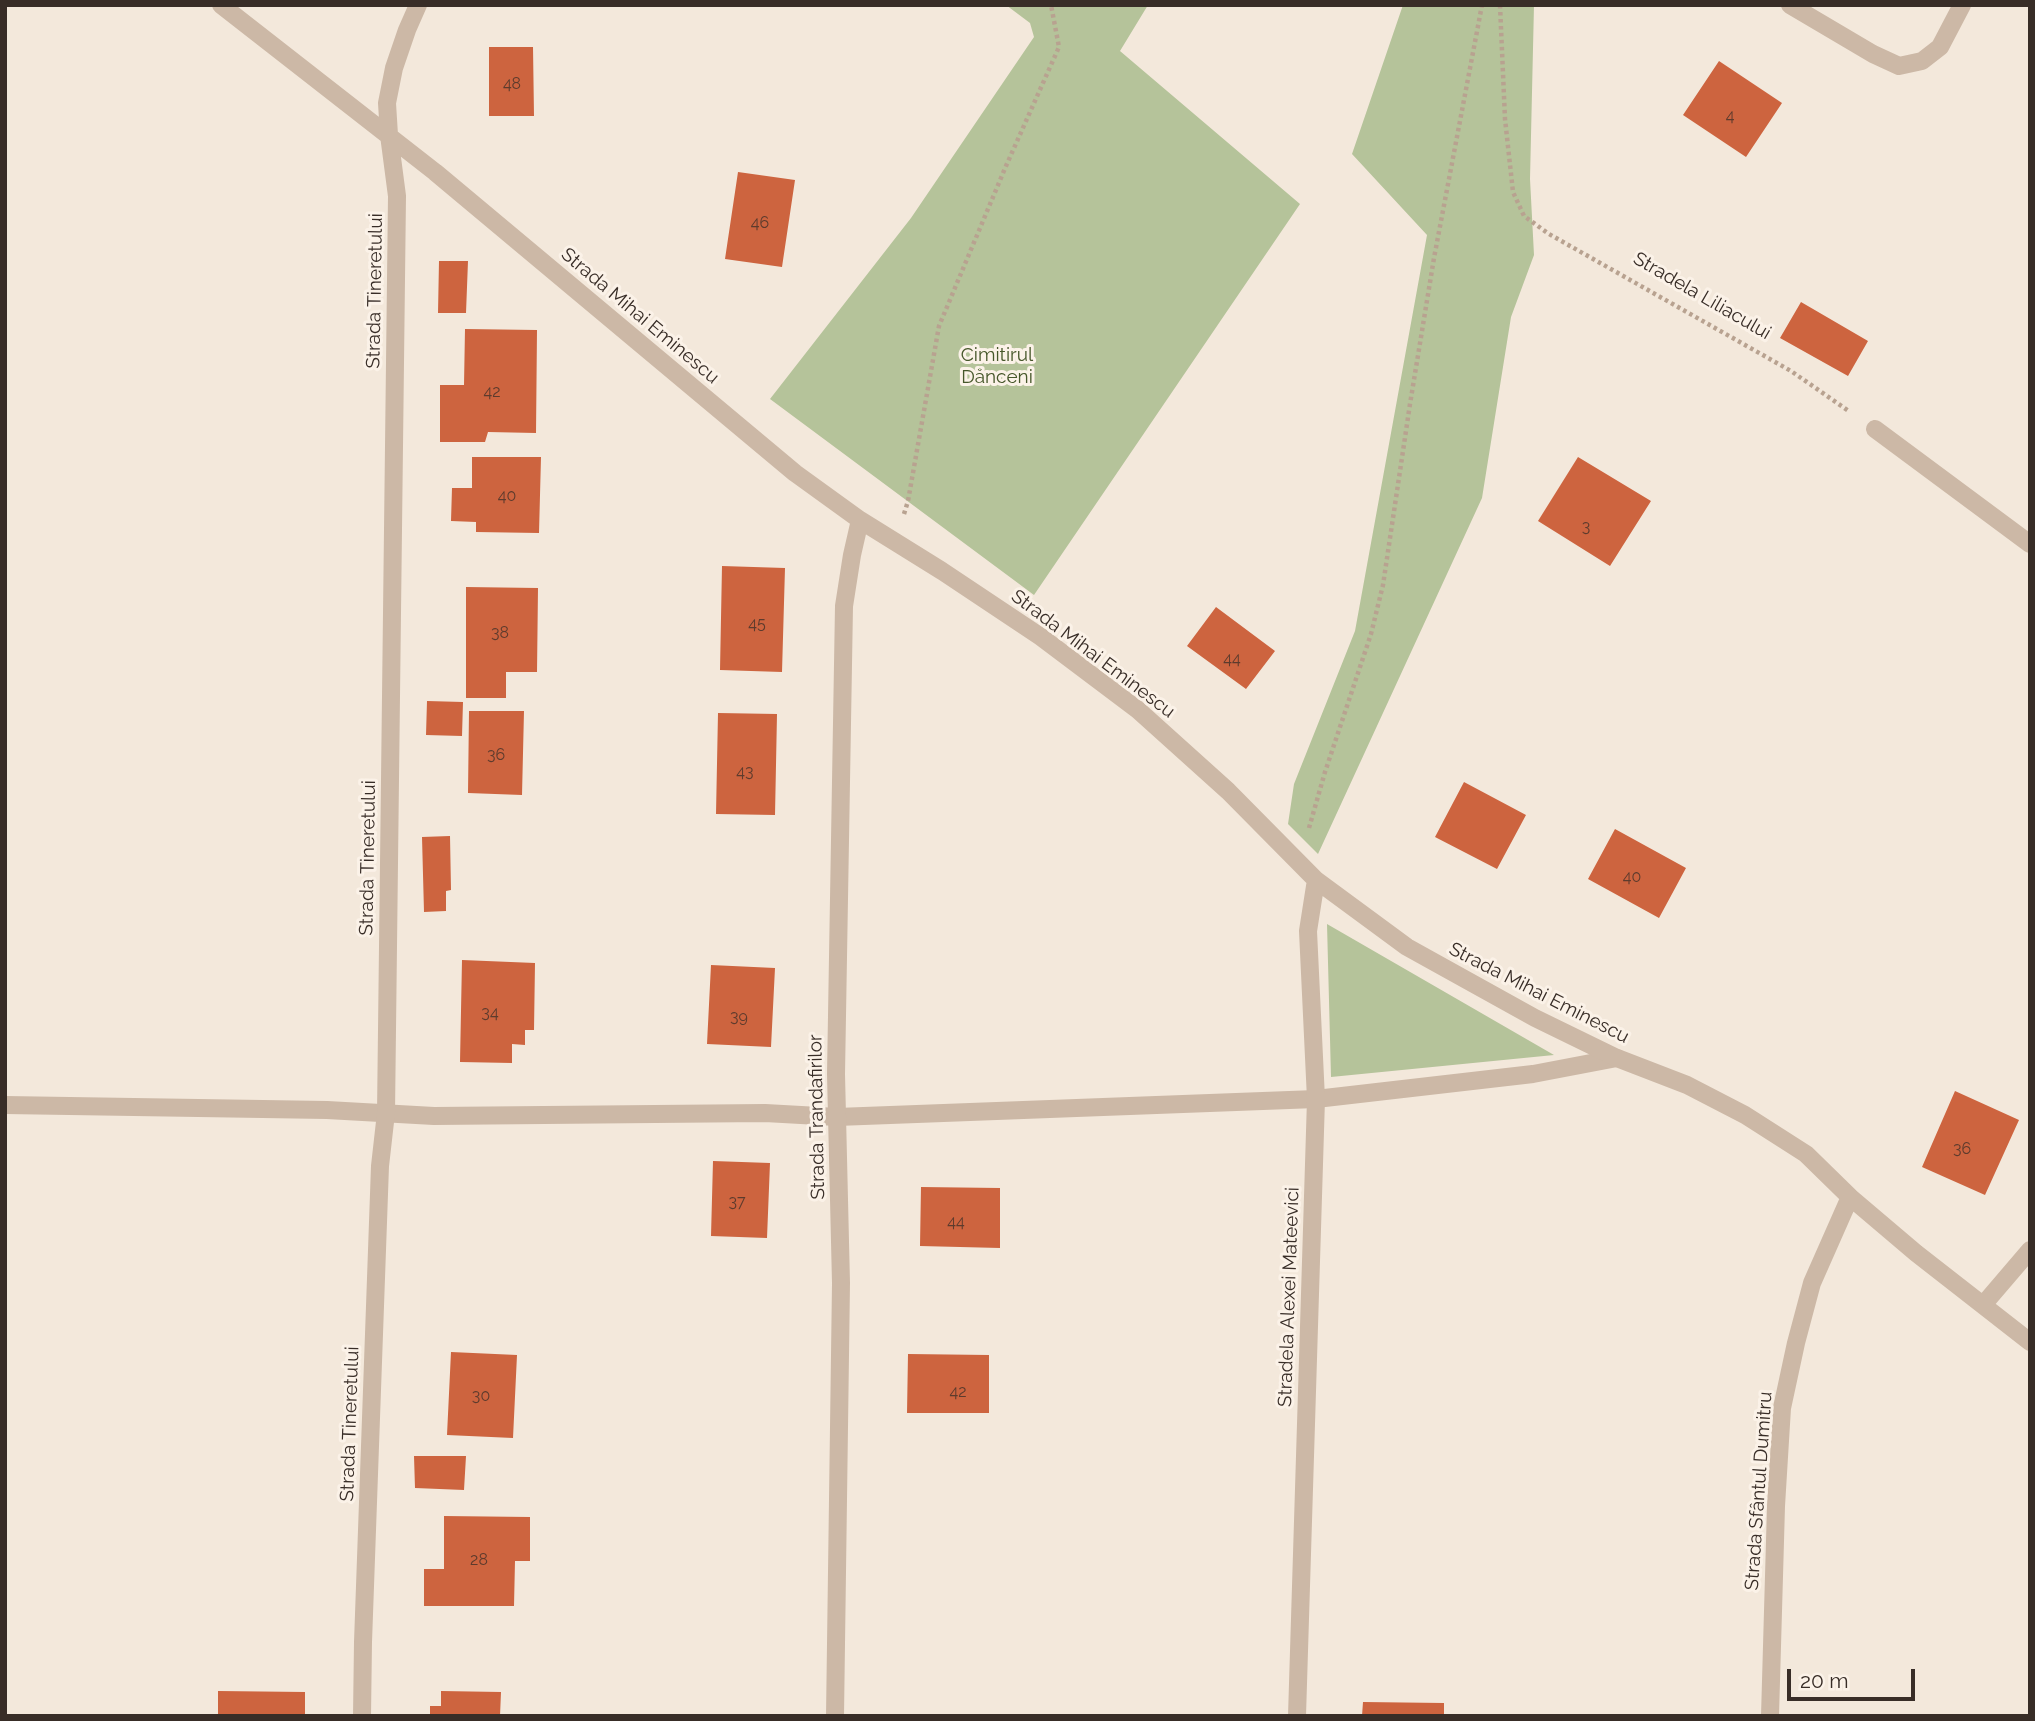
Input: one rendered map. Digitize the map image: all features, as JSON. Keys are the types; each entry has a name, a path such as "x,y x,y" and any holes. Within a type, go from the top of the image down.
{"street":[{"name":"Strada Mihai Eminescu","path":"221,5 389,135 795,473 860,520 942,570 1041,637 1138,710 1228,791 1316,880 1407,947 1535,1018 1617,1058 1687,1085 1745,1115 1806,1154 1850,1197 2030,1342"},
{"name":"Strada Tineretului","path":"362,1716 380,1166 386,1113 397,195 387,103 394,68 418,5"},
{"path":"1790,5 1873,54 1899,66 1922,61 1940,47 1962,5"},
{"path":"1875,429 2030,544"},
{"name":"Strada Trandafirilor","path":"835,1716 841,1283 836,1060 845,606 860,520"},
{"name":"Stradela Alexei Mateevici","path":"1297,1716 1316,1099 1308,931 1316,880"},
{"path":"5,1105 327,1110 434,1116 765,1113 837,1117 1316,1099 1533,1074 1617,1058"},
{"name":"Strada Sfântul Dumitru","path":"1770,1716 1776,1506 1782,1408 1812,1283 1850,1197"},
{"path":"1983,1305 2030,1250"}],"path":[{"path":"894,541 908,501 939,326 1059,47 1051,5"},
{"path":"1299,861 1325,772 1371,634 1383,585 1430,284 1482,5"},
{"name":"Stradela Liliacului","path":"1500,5 1505,119 1513,192 1524,216 1549,234 1791,371 1875,429"}],"green space":[{"name":"Cimitirul Dănceni","path":"1006,5 1148,5 1120,51 1300,204 1034,595 770,399 911,218 1034,37 1030,23"},
{"path":"1403,5 1534,5 1530,179 1534,255 1511,317 1482,498 1318,854 1288,824 1294,784 1355,631 1427,235 1352,154"},
{"path":"1327,924 1554,1055 1331,1077"}],"building":[{"path":"489,47 533,47 534,116 489,116"},
{"path":"1719,61 1782,103 1746,157 1683,115"},
{"path":"738,172 795,180 782,267 725,259"},
{"path":"439,261 468,261 466,313 438,313"},
{"path":"1801,302 1868,341 1848,376 1780,338"},
{"path":"465,329 537,330 536,433 488,432 485,442 440,442 440,385 464,385"},
{"path":"472,457 541,457 539,533 476,532 476,522 451,521 452,488 472,488"},
{"path":"1578,457 1651,501 1610,566 1538,521"},
{"path":"722,566 785,568 782,672 720,670"},
{"path":"466,587 538,588 537,672 506,672 506,698 466,698"},
{"path":"1216,607 1275,651 1246,689 1187,646"},
{"path":"427,701 463,702 462,736 426,735"},
{"path":"469,711 524,711 522,795 468,793"},
{"path":"718,713 777,714 775,815 716,814"},
{"path":"1464,782 1526,815 1497,869 1435,837"},
{"path":"1615,829 1686,868 1659,918 1588,879"},
{"path":"450,836 451,890 446,891 446,911 424,912 422,837"},
{"path":"462,960 535,963 534,1030 525,1030 525,1045 512,1044 512,1063 460,1062"},
{"path":"711,965 775,968 771,1047 707,1044"},
{"path":"1955,1091 2019,1120 1985,1195 1922,1167"},
{"path":"713,1161 770,1163 767,1238 711,1236"},
{"path":"921,1187 1000,1188 1000,1248 920,1246"},
{"path":"451,1352 517,1355 513,1438 447,1435"},
{"path":"908,1354 989,1355 989,1413 907,1413"},
{"path":"414,1456 466,1456 464,1490 415,1488"},
{"path":"444,1516 530,1517 530,1561 515,1561 514,1606 424,1606 424,1569 444,1569"},
{"path":"218,1691 305,1692 305,1716 218,1716"},
{"path":"441,1691 501,1692 500,1716 430,1716 430,1706 441,1706"},
{"path":"1363,1702 1444,1703 1444,1716 1362,1716"}]}
